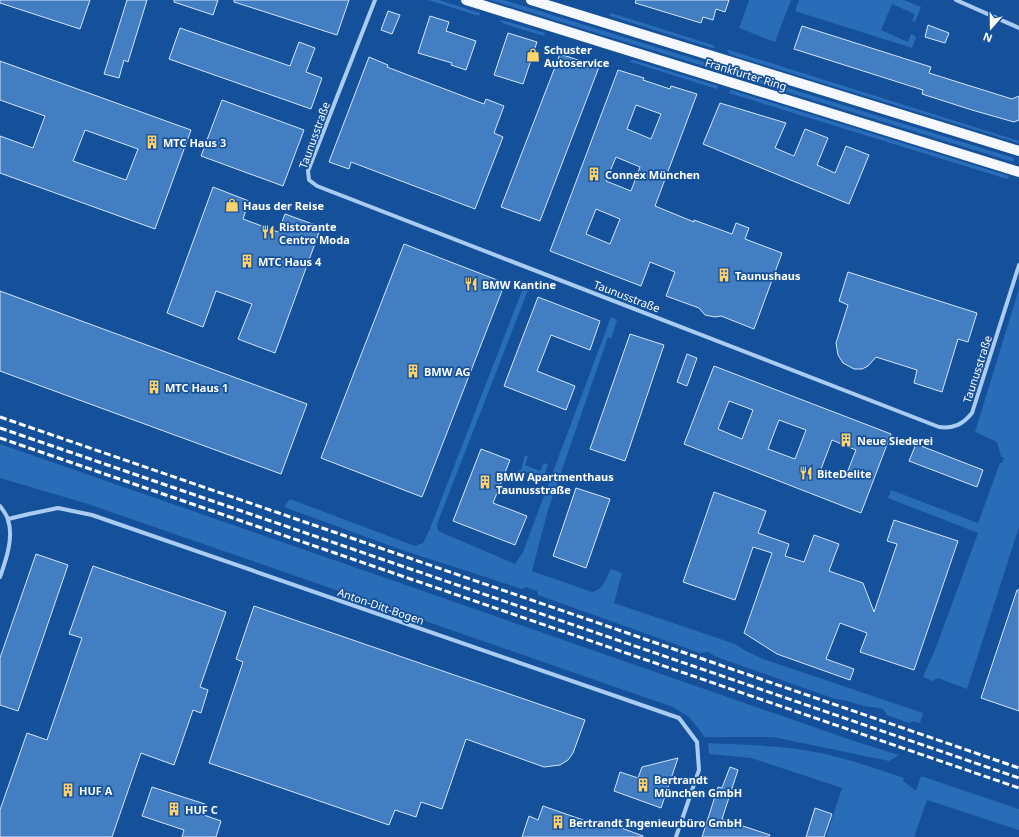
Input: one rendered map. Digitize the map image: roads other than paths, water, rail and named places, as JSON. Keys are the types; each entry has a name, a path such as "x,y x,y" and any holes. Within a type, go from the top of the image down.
{"main road":[{"name":"Frankfurter Ring","path":"466,0 1019,172"},
{"name":"Frankfurter Ring","path":"531,0 1019,151"}],"street":[{"name":"Taunusstraße","path":"374,0 308,171 308,180 317,186 939,427 948,428 960,425 972,413 1019,265"},
{"path":"956,0 1019,28"},
{"path":"0,506 8,519 11,536 0,576"},
{"name":"Anton-Ditt-Bogen","path":"8,519 58,508 92,516 679,718 697,742 699,770 676,837"}],"railway":[{"path":"0,417 1019,768"},
{"path":"0,428 1019,778"},
{"path":"0,438 1019,788"}],"place":[{"name":"Schuster Autoservice","path":"533,55"},
{"name":"MTC Haus 3","path":"152,142"},
{"name":"Connex München","path":"594,174"},
{"name":"Haus der Reise","path":"232,205"},
{"name":"Ristorante Centro Moda","path":"268,232"},
{"name":"MTC Haus 4","path":"247,261"},
{"name":"Taunushaus","path":"724,275"},
{"name":"BMW Kantine","path":"471,284"},
{"name":"BMW AG","path":"413,371"},
{"name":"MTC Haus 1","path":"154,387"},
{"name":"Neue Siederei","path":"846,440"},
{"name":"BiteDelite","path":"806,473"},
{"name":"BMW Apartmenthaus Taunusstraße","path":"485,482"},
{"name":"Bertrandt München GmbH","path":"643,785"},
{"name":"HUF A","path":"68,790"},
{"name":"HUF C","path":"174,809"},
{"name":"Bertrandt Ingenieurbüro GmbH","path":"558,822"}]}
